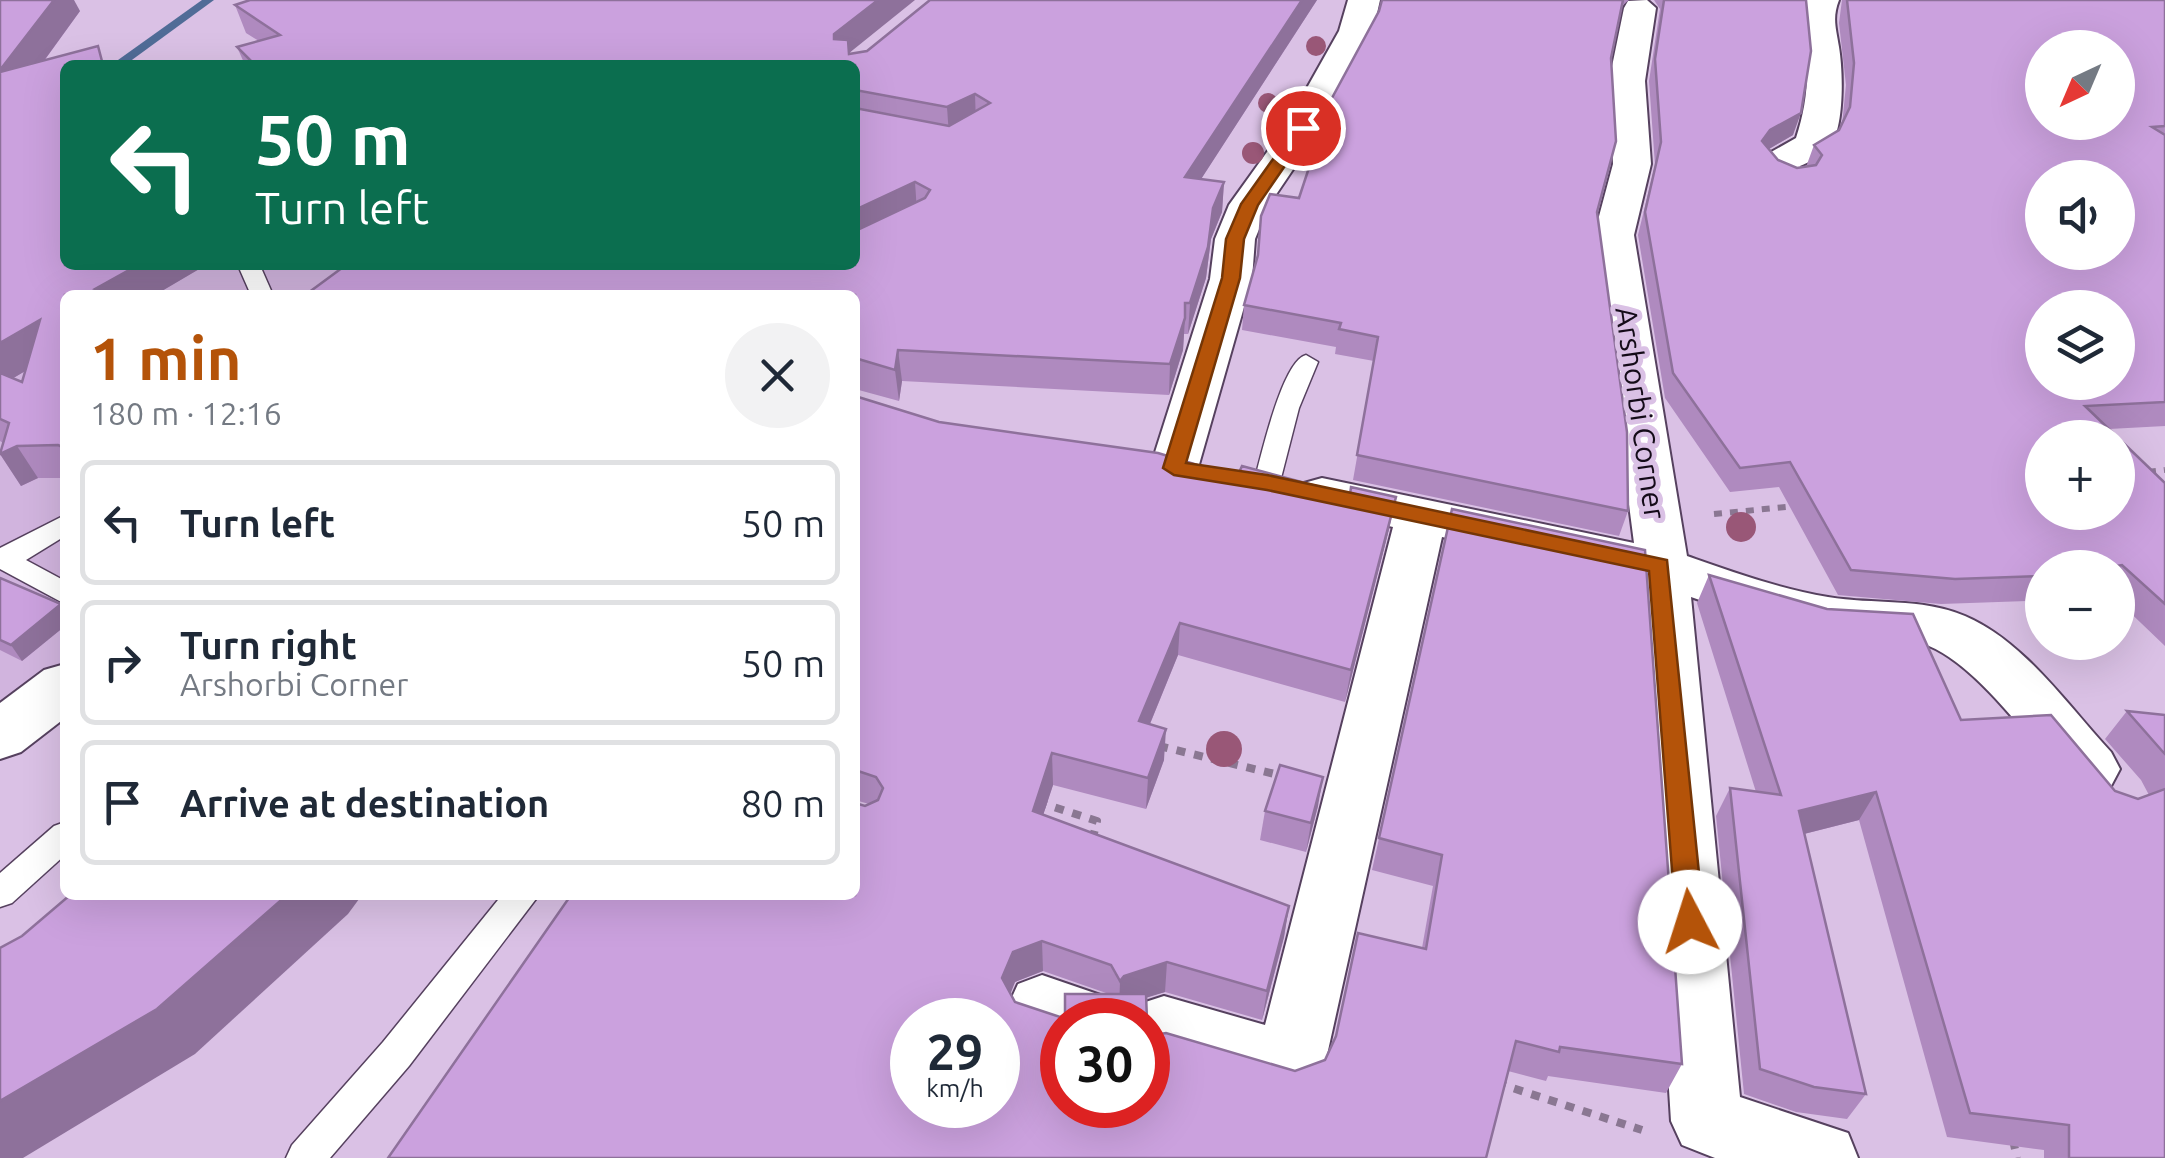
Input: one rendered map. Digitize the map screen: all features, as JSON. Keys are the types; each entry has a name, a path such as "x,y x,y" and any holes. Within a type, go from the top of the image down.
{"main road":[{"path":"0,735 60,690"}],"street":[{"path":"1364,0 1356,31 1303,128 1250,204 1235,239 1203,473 1422,517 1659,542 1751,598 1831,617 1897,619 1948,630 1998,666 2116,799"},
{"path":"1790,178 1777,164 1813,144 1824,113 1825,45 1816,16 1823,0"},
{"name":"Arshorbi Corner","path":"1640,8 1627,81 1632,164 1614,236 1659,542 1707,1120 1822,1158"},
{"path":"1170,1029 1290,1064 1422,517"}],"lane":[{"path":"1203,473 1287,408 1306,362"},
{"path":"3,558 60,527"},
{"path":"3,558 60,591"},
{"path":"0,893 60,839"},
{"path":"306,1158 396,1054 518,900"}],"path":[{"path":"2144,472 2165,470"},
{"path":"1659,542 1800,506"},
{"path":"1147,744 1312,781 1355,800"},
{"path":"1026,798 1097,820 1090,847"},
{"path":"1482,1078 1645,1132"},
{"path":"2011,1130 2016,1158"}],"shaded area":[{"path":"0,209 60,261 60,270 606,270 580,290 60,290 60,686 0,731"}],"building":[{"path":"0,0 54,0 0,70"},
{"path":"250,0 878,0 834,34 834,39 848,40 849,54 867,51 930,0 1302,0 1185,177 1224,182 1213,208 1208,247 1190,303 1185,303 1185,318 1170,364 898,350 895,370 860,360 860,290 312,290 339,270 860,270 860,229 925,198 930,190 915,182 860,208 860,109 949,126 990,103 975,94 947,107 860,91 860,60 250,60 237,47 280,35 235,5"},
{"path":"1382,0 1623,0 1611,58 1616,141 1597,212 1627,432 1628,511 1357,455 1378,337 1339,329 1341,323 1244,305 1258,255 1261,216 1270,194 1299,198 1332,98"},
{"path":"1664,0 1806,0 1811,51 1801,113 1770,130 1762,141 1778,160 1797,168 1816,165 1822,155 1814,145 1839,130 1850,107 1854,63 1847,0 2165,0 2165,126 2152,127 2165,135 2165,402 2085,406 2100,420 2025,420 2025,530 2135,530 2135,454 2165,483 2165,604 2135,577 2135,550 2025,550 2025,577 1955,579 1851,570 1790,462 1740,468 1673,373 1645,212 1661,142 1655,59"},
{"path":"98,46 102,60 60,60 60,270 129,270 98,290 60,290 60,446 17,446 0,454 9,423 0,419 0,373 22,382 40,320 0,343 0,72"},
{"path":"860,398 939,422 1158,453 1237,477 1242,466 1350,495 1351,487 1396,497 1351,670 1180,623 1139,721 1166,729 1148,778 1052,753 1033,811 1289,906 1267,991 1167,962 1124,976 1120,981 1111,965 1042,941 1013,952 1002,978 1013,998 890,998 890,1128 1020,1128 1020,1004 1040,1010 1040,1128 1170,1128 1170,1034 1295,1071 1325,1060 1336,1036 1358,933 1426,949 1442,855 1379,838 1452,509 1645,550 1682,1064 1560,1047 1559,1052 1516,1041 1486,1158 388,1158 568,900 860,900 860,804 878,800 883,788 876,777 860,772"},
{"path":"1709,575 1827,609 1913,614 1961,720 2051,715 2115,791 2138,799 2165,789 2165,1158 2069,1158 2069,1125 1970,1113 1876,792 1799,811 1866,1094 1814,1087 1760,1069 1730,788 1781,795"},
{"path":"0,578 60,604 11,645 0,640"},
{"path":"2127,711 2165,715 2165,754 2163,752"},
{"path":"1280,765 1323,777 1311,823 1265,811"},
{"path":"64,900 281,900 157,1009 0,1101 0,948 22,936"},
{"path":"1065,994 1146,994 1146,998 1065,998"}],"waterway":[{"path":"124,60 209,0"}],"route":[{"path":"1303,128 1250,204 1235,239 1231,278 1174,468 1267,482 1660,566 1690,922"}]}
